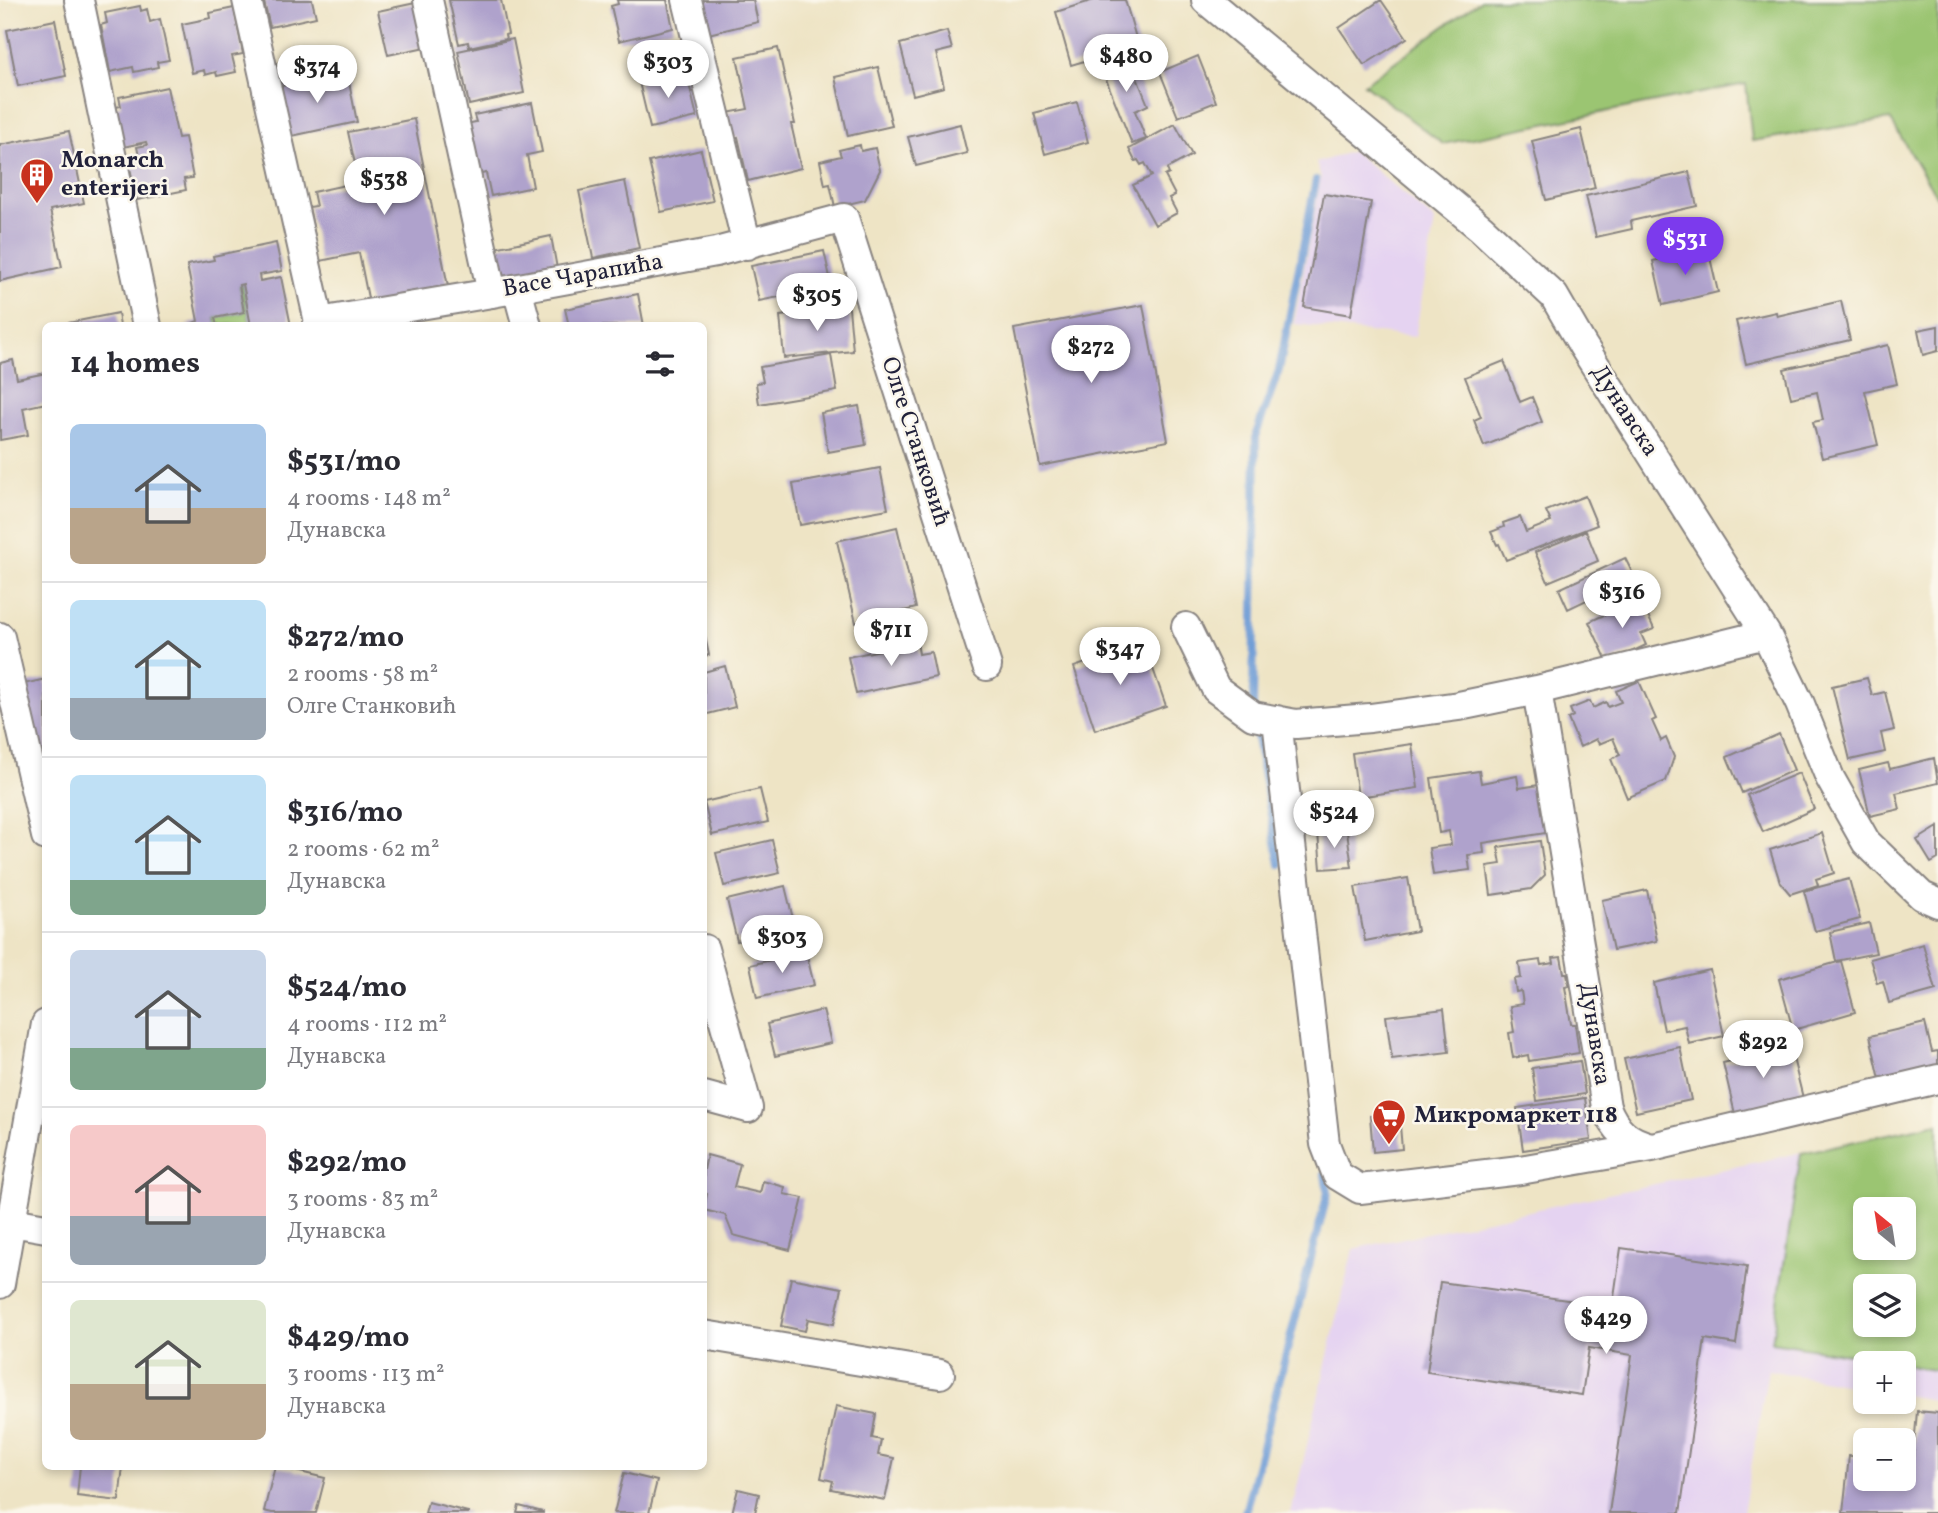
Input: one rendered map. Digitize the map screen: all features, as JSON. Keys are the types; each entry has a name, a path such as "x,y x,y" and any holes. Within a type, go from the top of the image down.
{"street":[{"path":"79,0 146,322"},
{"path":"247,0 318,322"},
{"path":"428,0 504,291 524,322"},
{"path":"687,0 747,245"},
{"name":"Дунавска","path":"1206,0 1481,228 1553,296 1766,634 1800,704 1830,778 1866,842 1922,896 1938,903"},
{"name":"Васе Чарапића","path":"329,322 747,245 844,218"},
{"name":"Олге Станковић","path":"844,218 987,666"},
{"path":"1186,627 1216,689 1253,716 1296,724 1370,719 1459,706 1537,690 1766,634"},
{"path":"0,637 42,819"},
{"name":"Дунавска","path":"1537,690 1606,1107 1613,1124 1626,1137 1652,1147"},
{"path":"1277,720 1325,1144 1337,1175 1360,1189 1520,1170 1652,1147 1938,1079"},
{"path":"707,960 748,1108 707,1097"},
{"path":"1,1273 42,1047"},
{"path":"12,1223 42,1227"},
{"path":"707,1335 940,1374"}],"shaded area":[{"path":"1353,151 1435,221 1415,337 1294,324 1321,177 1316,163"},
{"path":"1938,1123 1938,1401 1916,1397 1916,1351 1853,1351 1853,1386 1768,1370 1743,1513 1291,1513 1353,1249"}],"green space":[{"path":"1481,0 1938,0 1938,199 1890,119 1752,141 1746,84 1443,144 1364,84"},
{"path":"243,284 250,322 216,322 215,318 244,312 239,285"},
{"path":"1938,1123 1938,1371 1916,1367 1916,1351 1853,1351 1853,1355 1772,1342 1801,1153"}],"building":[{"path":"312,0 316,17 270,27 264,2"},
{"path":"449,0 501,0 508,34 505,35 506,39 469,47 468,42 459,44"},
{"path":"617,0 667,0 673,28 619,41 611,6 618,4"},
{"path":"696,0 753,0 758,22 704,35"},
{"path":"1094,0 1125,0 1138,45 1071,65 1056,12"},
{"path":"1381,0 1407,38 1364,65 1339,28"},
{"path":"420,2 430,46 388,55 378,11"},
{"path":"140,6 141,11 147,9 150,22 160,19 169,60 157,62 158,67 134,72 133,67 110,72 101,25 107,23 105,13"},
{"path":"234,8 243,54 232,56 236,72 217,76 216,72 205,75 204,70 192,73 182,24 211,18 210,13"},
{"path":"55,20 66,76 18,86 7,30"},
{"path":"947,31 952,49 936,53 944,87 913,95 900,44"},
{"path":"513,39 524,93 469,105 458,51"},
{"path":"778,48 795,124 791,124 801,168 748,181 738,137 733,138 727,113 748,109 737,57"},
{"path":"1127,53 1148,105 1135,111 1146,139 1132,144 1100,64"},
{"path":"1198,56 1216,102 1178,117 1160,72"},
{"path":"878,67 892,126 848,136 835,77"},
{"path":"686,71 697,117 650,128 639,82"},
{"path":"347,72 357,122 287,137 277,87"},
{"path":"167,87 178,138 185,137 193,178 184,179 186,190 137,200 128,159 139,156 137,147 147,145 146,142 119,148 111,108 121,106 119,97"},
{"path":"1077,102 1088,142 1045,154 1034,113"},
{"path":"532,103 542,152 527,155 533,187 491,196 486,173 472,176 461,125 476,122 474,115"},
{"path":"414,119 449,291 370,308 359,253 320,261 309,207 316,206 313,192 359,182 348,132"},
{"path":"960,124 967,153 916,166 908,137"},
{"path":"1175,124 1192,155 1167,169 1169,174 1165,176 1175,195 1169,198 1177,213 1155,225 1133,185 1152,176 1145,163 1141,165 1138,160 1135,161 1129,149"},
{"path":"1581,129 1595,188 1546,200 1532,141"},
{"name":"Monarch enterijeri","path":"69,131 84,203 50,210 62,267 0,281 0,145"},
{"path":"860,145 861,151 875,148 880,170 865,200 835,207 830,184 825,185 820,161 841,156 839,150"},
{"path":"701,150 713,201 661,212 649,162"},
{"path":"1689,172 1697,206 1631,221 1632,229 1596,237 1586,196"},
{"path":"625,181 639,248 593,258 579,191"},
{"path":"1324,194 1371,202 1351,315 1304,307"},
{"path":"551,236 558,274 497,286 490,249"},
{"path":"276,243 282,271 259,275 260,281 281,277 290,322 250,322 243,284 239,285 244,312 215,318 216,322 195,322 198,321 187,265 214,260 213,256"},
{"path":"1708,249 1718,292 1663,305 1653,261"},
{"path":"824,251 832,286 759,301 751,266"},
{"path":"638,294 643,322 568,322 565,309"},
{"path":"1841,301 1850,340 1746,364 1736,321 1776,312 1777,316"},
{"path":"1143,305 1168,441 1040,466 1014,329"},
{"path":"849,308 853,351 784,358 780,316"},
{"path":"118,313 119,322 73,322"},
{"path":"1938,326 1938,351 1923,355 1918,330"},
{"path":"1888,345 1897,384 1865,391 1878,445 1822,458 1813,422 1823,420 1817,392 1791,398 1784,369"},
{"path":"831,355 837,391 759,404 756,383 763,382 760,367"},
{"path":"13,360 17,379 42,374 42,404 23,408 28,435 0,440 0,363"},
{"path":"1504,361 1520,402 1532,397 1542,422 1484,446 1474,420 1481,417 1465,377"},
{"path":"859,406 866,445 828,452 821,413"},
{"path":"880,468 888,509 800,525 793,484"},
{"path":"1585,496 1597,525 1506,560 1491,532 1504,527 1503,523 1520,517 1526,532 1551,522 1546,511"},
{"path":"897,527 916,608 856,623 837,541"},
{"path":"1586,531 1598,561 1548,582 1535,552"},
{"path":"1625,558 1643,594 1611,609 1603,592 1568,609 1559,589"},
{"path":"1640,598 1654,629 1641,634 1646,645 1608,663 1589,622"},
{"path":"917,642 919,654 931,652 936,677 856,694 848,657"},
{"path":"1144,643 1166,706 1095,730 1074,667"},
{"path":"725,666 735,707 707,714 707,671"},
{"path":"1867,678 1872,695 1885,692 1894,730 1881,733 1885,752 1850,760 1832,686"},
{"path":"42,680 42,764 19,685"},
{"path":"1639,681 1656,719 1652,721 1661,741 1666,738 1674,757 1666,781 1627,798 1611,759 1620,755 1613,738 1599,744 1596,739 1580,747 1568,719 1573,716 1570,709 1590,701 1593,708 1606,702 1608,707 1621,702 1616,691"},
{"path":"1779,734 1794,770 1742,793 1727,757"},
{"path":"1412,744 1418,788 1358,797 1352,753"},
{"path":"1934,758 1938,783 1896,793 1900,809 1870,816 1859,770 1888,763 1890,769"},
{"path":"1479,771 1481,783 1517,776 1519,788 1546,784 1552,832 1483,843 1484,853 1468,855 1470,870 1433,875 1429,848 1451,845 1449,831 1439,833 1431,778"},
{"path":"1799,773 1814,809 1763,832 1747,795"},
{"path":"760,789 768,822 712,835 707,801"},
{"path":"1938,827 1938,859 1931,863 1917,840"},
{"path":"1347,832 1352,867 1321,869 1318,833"},
{"path":"1822,833 1834,873 1816,879 1818,885 1790,894 1780,882 1770,850"},
{"path":"772,840 780,873 724,886 716,853"},
{"path":"1540,841 1545,875 1531,889 1491,895 1487,866 1501,864 1498,847"},
{"path":"1408,878 1417,931 1365,941 1355,887"},
{"path":"1849,879 1860,919 1815,931 1804,891"},
{"path":"785,886 795,927 737,941 727,900"},
{"path":"1647,890 1657,941 1613,950 1602,900"},
{"path":"1869,923 1876,953 1836,961 1830,932"},
{"path":"1923,944 1936,990 1889,1003 1883,981 1877,983 1870,959"},
{"path":"806,952 814,985 757,998 750,965"},
{"path":"1561,957 1564,973 1567,973 1569,986 1565,987 1571,1024 1575,1024 1579,1053 1529,1061 1528,1055 1513,1058 1509,1033 1514,1032 1510,1006 1523,1004 1521,991 1516,992 1514,979 1521,978 1519,963 1540,960 1541,965 1554,963 1553,958"},
{"path":"1841,961 1855,1012 1793,1030 1779,979"},
{"path":"1710,970 1724,1036 1689,1044 1685,1026 1664,1030 1654,983"},
{"path":"1444,1009 1449,1052 1392,1059 1386,1016"},
{"path":"823,1010 831,1043 775,1056 767,1024"},
{"path":"1925,1023 1932,1052 1938,1051 1938,1065 1880,1079 1870,1036"},
{"path":"1790,1046 1803,1098 1735,1114 1723,1063"},
{"path":"1680,1047 1691,1100 1636,1112 1624,1059"},
{"path":"1580,1061 1585,1094 1537,1101 1532,1068"},
{"path":"1585,1098 1591,1140 1523,1150 1517,1108"},
{"path":"1399,1114 1402,1149 1373,1152 1370,1116"},
{"path":"707,1155 740,1164 734,1187 760,1193 763,1181 785,1187 784,1194 803,1198 790,1250 733,1235 725,1215 707,1211"},
{"path":"1621,1248 1747,1266 1736,1344 1705,1339 1680,1513 1609,1513 1632,1355 1589,1348 1582,1395 1427,1372 1440,1282 1596,1304 1593,1322 1610,1325"},
{"path":"791,1278 842,1288 834,1324 808,1319 805,1331 781,1326"},
{"path":"836,1406 876,1414 872,1438 881,1440 878,1455 894,1458 885,1500 831,1489 833,1481 821,1478"},
{"path":"1917,1411 1938,1413 1938,1513 1843,1513 1849,1456 1853,1456 1853,1491 1916,1491"},
{"path":"80,1470 123,1470 119,1501 77,1496"},
{"path":"274,1470 292,1470 325,1478 316,1513 264,1511"},
{"path":"624,1473 657,1481 649,1513 614,1513"},
{"path":"738,1489 759,1494 755,1513 732,1513"},
{"path":"428,1502 468,1512 468,1513 425,1513"},
{"path":"519,1506 543,1512 543,1513 517,1513"}],"waterway":[{"path":"1253,709 1256,434 1279,370 1316,180"},
{"path":"1254,721 1280,864"},
{"path":"1245,1513 1328,1192 1325,1174"}],"place":[{"name":"Monarch enterijeri","path":"37,205"},
{"name":"Микромаркет 118","path":"1389,1146"}]}
